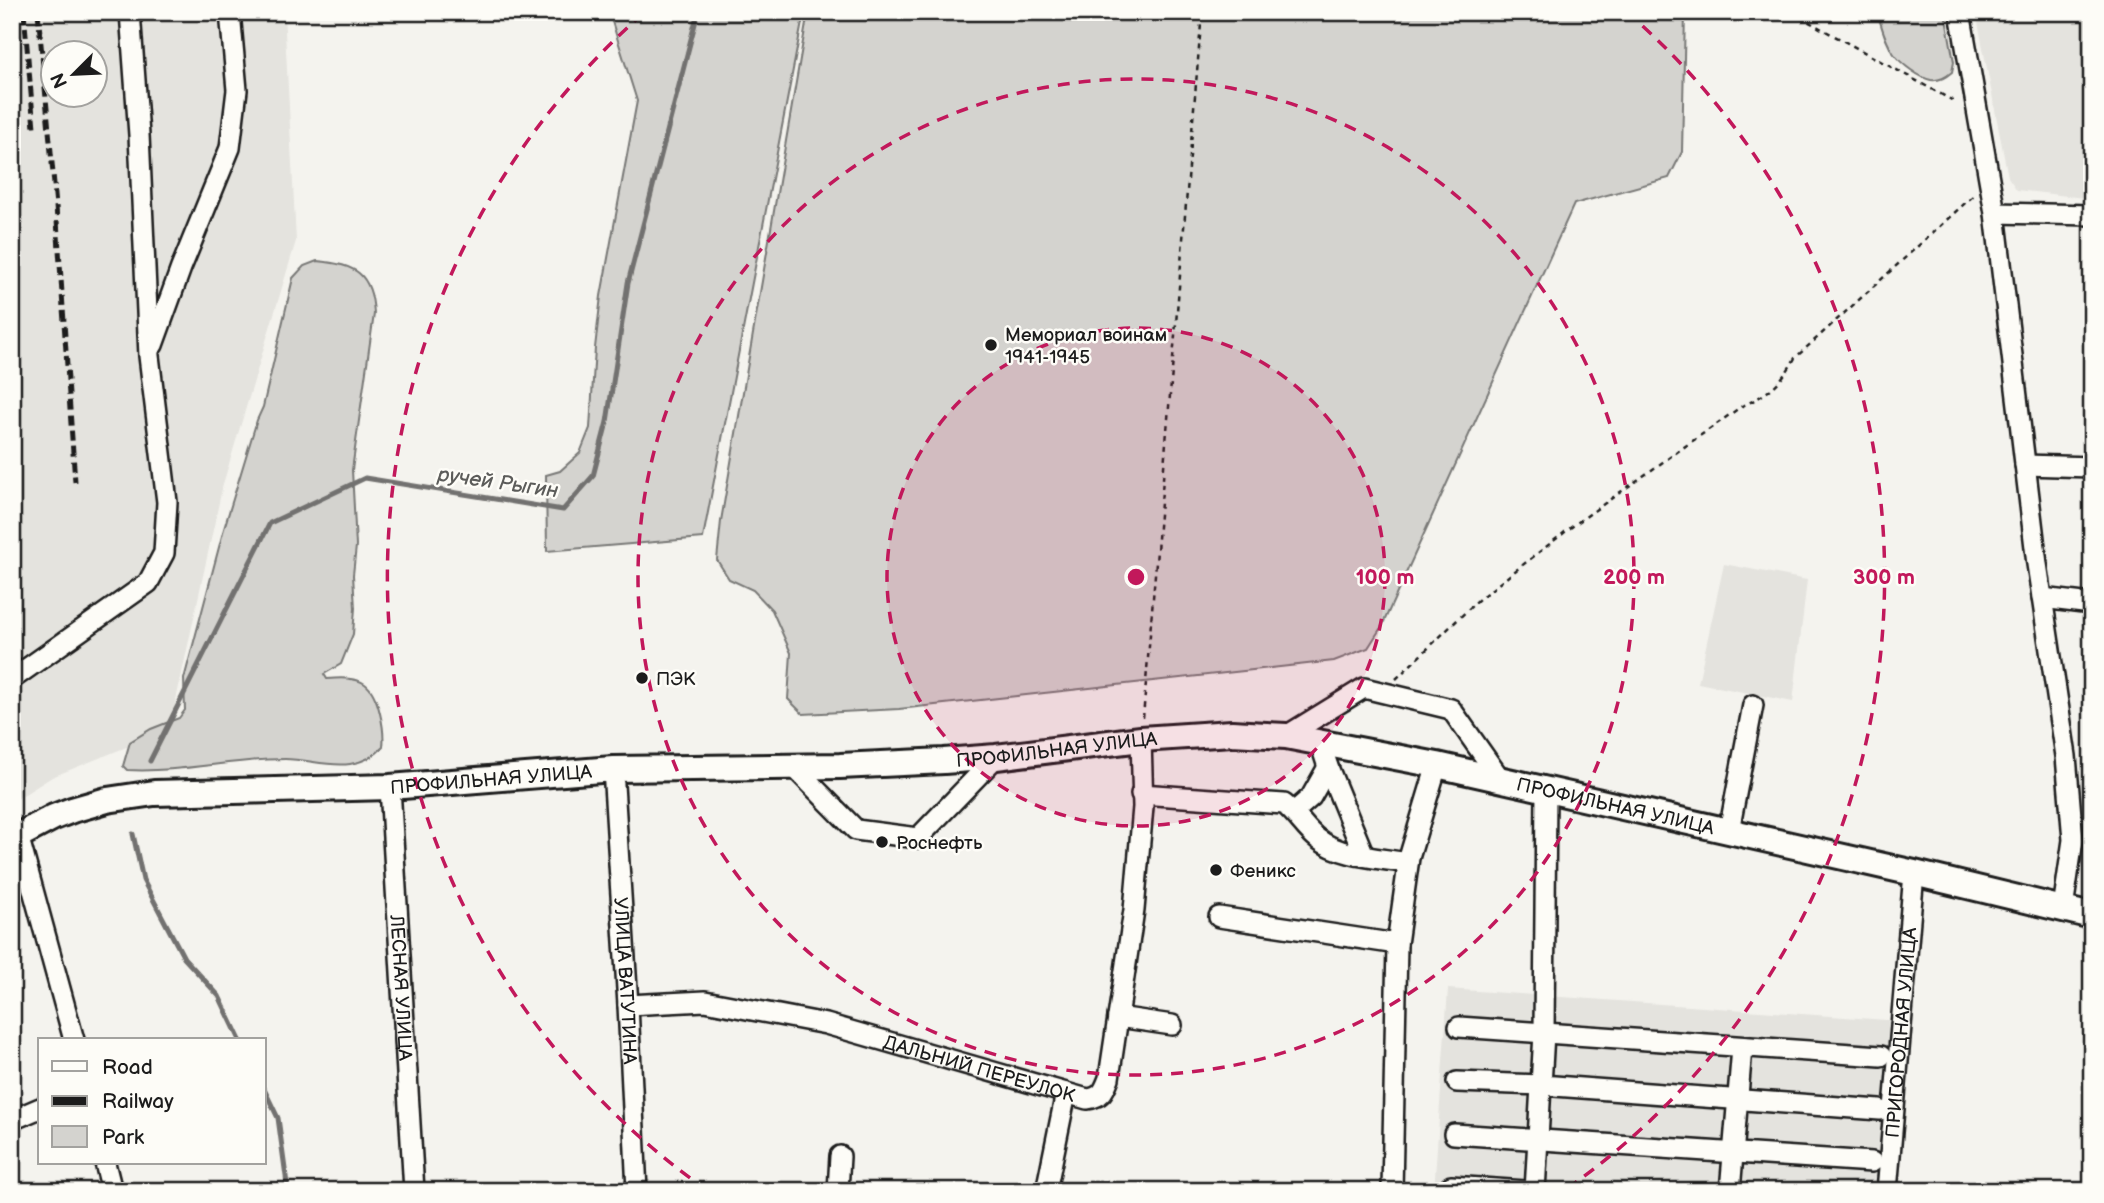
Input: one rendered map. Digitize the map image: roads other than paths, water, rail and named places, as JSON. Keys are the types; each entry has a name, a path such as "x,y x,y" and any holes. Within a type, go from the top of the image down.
{"main road":[{"name":"ПРОФИЛЬНАЯ УЛИЦА","path":"15,837 72,810 130,796 193,790 390,786 613,769 794,767 996,757 1141,739 1232,733 1286,736 1437,765 2092,916"}],"street":[{"path":"12,679 148,583 164,553 167,502 149,356 139,135 130,12"},
{"path":"149,356 180,268 230,148 237,90 230,12"},
{"path":"1960,12 1994,213 2042,598 2066,756 2073,840 2063,908"},
{"path":"1994,213 2092,215"},
{"path":"2025,465 2092,467"},
{"path":"2042,598 2092,604"},
{"path":"1286,736 1364,688 1451,709 1501,780"},
{"path":"1729,831 1753,705"},
{"name":"ДАЛЬНИЙ ПЕРЕУЛОК","path":"628,1005 705,1001 826,1024 1087,1099 1098,1098 1109,1078 1134,910 1142,828 1141,739"},
{"path":"1320,742 1364,855"},
{"path":"794,767 856,830 918,838 996,757"},
{"path":"1392,1191 1397,944 1408,863 1437,765"},
{"path":"1294,811 1311,797 1328,767"},
{"name":"УЛИЦА ВАТУТИНА","path":"613,769 637,1191"},
{"name":"ЛЕСНАЯ УЛИЦА","path":"390,786 414,1191"},
{"path":"1535,1191 1544,1033 1546,790"},
{"path":"1142,794 1284,804 1294,811 1317,839 1335,849 1408,863"},
{"path":"15,837 73,1038"},
{"name":"ПРИГОРОДНАЯ УЛИЦА","path":"1887,1191 1914,873"},
{"path":"1219,917 1397,944"},
{"path":"1118,1017 1172,1025"},
{"path":"1459,1027 1881,1056"},
{"path":"1730,1191 1742,1048"},
{"path":"1457,1082 1541,1085 1880,1110"},
{"path":"1046,1191 1066,1093"},
{"path":"12,1119 38,1109"},
{"path":"1454,1134 1871,1162"},
{"path":"838,1191 840,1156"},
{"path":"105,1164 112,1191"},
{"path":"1451,1186 1526,1191"}],"waterway":[{"name":"ручей Рыгин","path":"150,761 270,523 365,478 563,510 593,476 607,422 628,283 698,12"},
{"name":"ручей Рыгин","path":"133,834 143,880 184,958 219,996 239,1038"},
{"name":"ручей Рыгин","path":"266,1093 278,1118 288,1191"}],"railway":[{"path":"24,12 34,128"},
{"path":"38,12 56,206 75,482"}],"place":[{"name":"Мемориал воинам 1941-1945","path":"991,345"},
{"name":"ПЭК","path":"642,678"},
{"name":"Роснефть","path":"882,842"},
{"name":"Феникс","path":"1216,870"}]}
